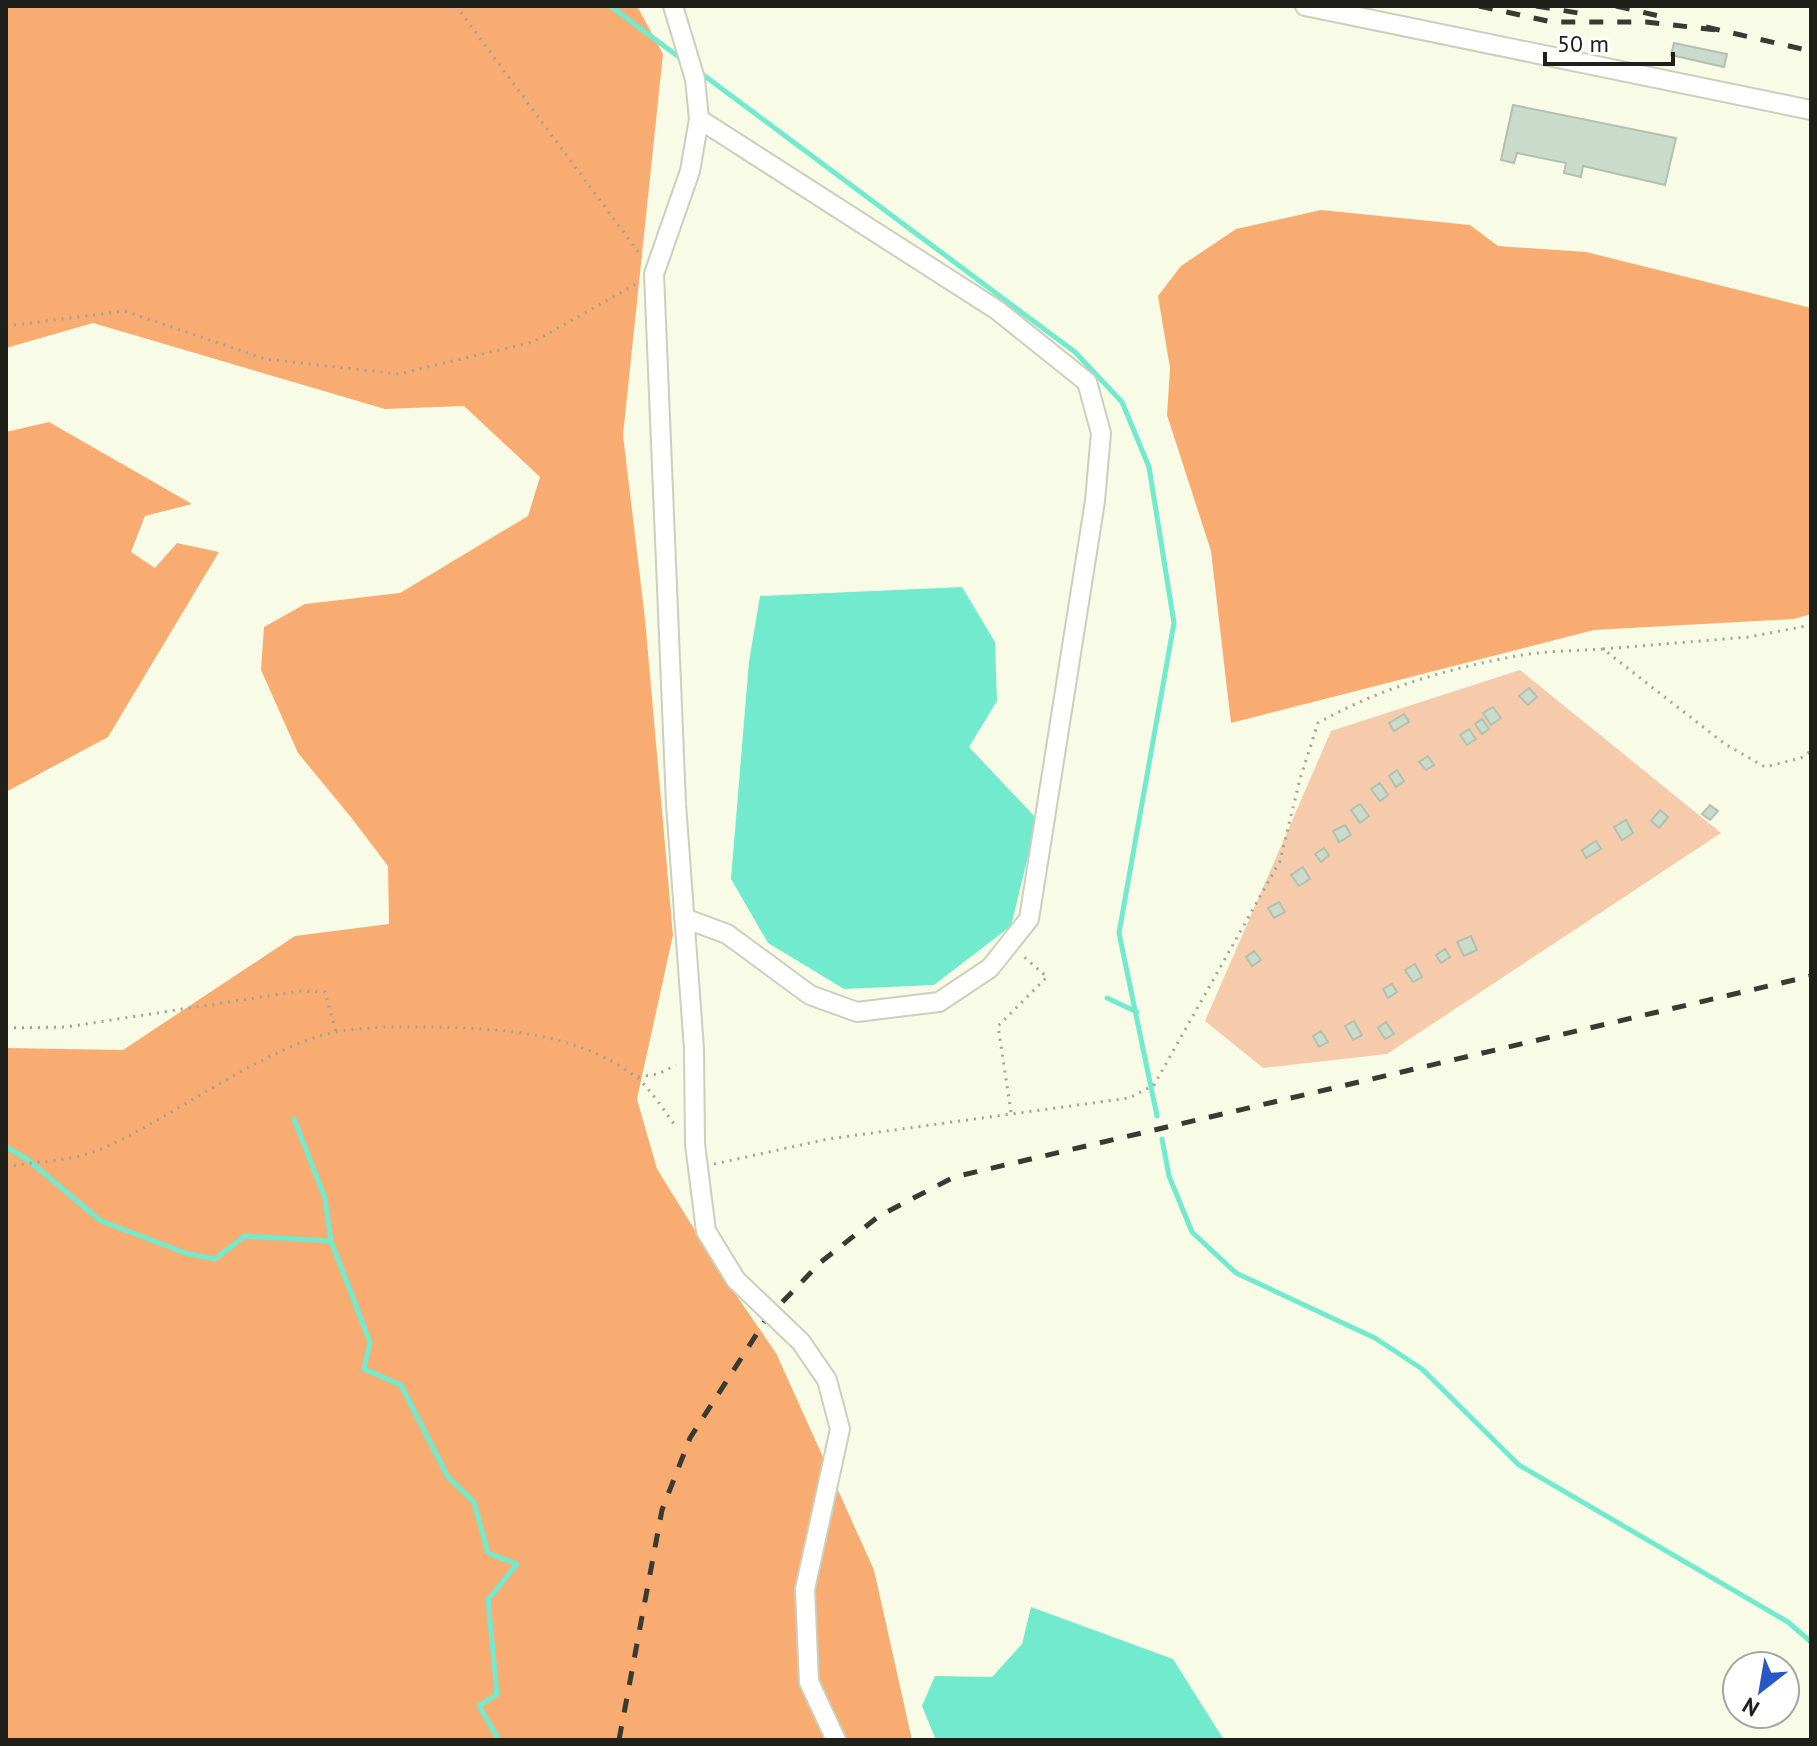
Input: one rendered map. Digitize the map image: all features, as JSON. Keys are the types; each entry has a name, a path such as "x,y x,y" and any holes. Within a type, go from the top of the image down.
{"street":[{"path":"673,6 695,79 699,119 690,171 654,274 676,804 694,1049 695,1144 706,1231 736,1280 801,1342 827,1380 840,1429 805,1589 809,1682 836,1740"},
{"path":"1305,6 1811,110"},
{"path":"684,918 727,934 810,995 857,1012 939,1002 990,968 1011,945 1029,919 1095,501 1101,433 1087,382 997,310 699,119"}],"path":[{"path":"6,326 125,311 265,359 398,374 533,342 654,274 456,6"},
{"path":"699,1169 732,1158 828,1139 1129,1098 1154,1085 1280,861 1300,779 1318,723 1343,709 1399,684 1513,656 1749,637 1811,625"},
{"path":"1603,649 1725,744 1765,767 1801,758 1811,751"},
{"path":"1011,945 1047,977 998,1026 1012,1114"},
{"path":"6,1028 66,1027 300,991 325,992 336,1032"},
{"path":"6,1167 54,1162 88,1154 117,1143 246,1068 306,1041 336,1032 381,1027 486,1028 558,1040 603,1058 637,1078 683,1135 695,1144"},
{"path":"637,1078 658,1074 678,1064 694,1049"}],"shaded area":[{"path":"6,6 637,6 663,54 623,435 645,619 673,935 637,1099 657,1169 727,1282 776,1353 874,1570 912,1740 6,1740 6,1048 123,1050 295,936 389,924 388,866 298,753 261,670 264,627 305,604 400,593 528,516 540,477 464,406 385,409 93,323 6,348"},
{"path":"1321,210 1470,225 1498,246 1586,252 1811,308 1811,614 1794,619 1594,630 1231,723 1211,551 1167,415 1170,368 1158,296 1181,266 1236,229"},
{"path":"49,422 192,504 145,516 131,552 155,568 177,543 219,552 108,737 6,792 6,432"},
{"path":"1520,670 1721,833 1387,1054 1263,1068 1205,1021 1331,731"}],"water":[{"path":"962,587 995,642 997,701 969,747 1037,819 1011,926 934,985 844,989 768,943 731,879 749,662 760,596"},
{"path":"1031,1607 1173,1659 1224,1740 936,1740 922,1706 935,1676 992,1677 1022,1644"}],"building":[{"path":"1674,43 1727,54 1724,67 1671,55"},
{"path":"1513,105 1676,138 1665,185 1583,166 1581,177 1564,173 1566,163 1517,153 1514,163 1501,160"},
{"path":"1529,688 1537,697 1528,705 1519,696"},
{"path":"1493,707 1501,718 1491,725 1483,713"},
{"path":"1404,714 1409,722 1394,731 1389,723"},
{"path":"1482,719 1489,729 1482,734 1475,724"},
{"path":"1469,729 1476,739 1467,745 1460,735"},
{"path":"1428,756 1434,765 1426,770 1419,762"},
{"path":"1397,770 1404,781 1396,787 1389,776"},
{"path":"1380,783 1388,795 1380,801 1371,789"},
{"path":"1360,804 1369,816 1360,823 1351,810"},
{"path":"1710,805 1718,811 1710,820 1702,814"},
{"path":"1660,810 1668,817 1659,828 1651,821"},
{"path":"1626,820 1633,833 1622,840 1614,827"},
{"path":"1345,825 1351,835 1339,842 1333,831"},
{"path":"1596,841 1601,849 1586,858 1582,850"},
{"path":"1324,848 1329,855 1321,862 1315,854"},
{"path":"1303,867 1310,879 1299,886 1291,875"},
{"path":"1279,902 1285,912 1274,918 1268,908"},
{"path":"1471,936 1477,950 1464,956 1457,942"},
{"path":"1445,949 1450,957 1441,963 1436,955"},
{"path":"1254,951 1261,960 1252,966 1246,957"},
{"path":"1415,964 1422,977 1413,982 1405,970"},
{"path":"1392,984 1397,992 1388,998 1383,989"},
{"path":"1354,1021 1362,1035 1353,1040 1345,1026"},
{"path":"1386,1022 1394,1034 1385,1039 1378,1028"},
{"path":"1321,1031 1328,1042 1319,1047 1313,1036"}],"waterway":[{"path":"610,6 683,60"},
{"path":"698,71 1075,352 1122,402 1149,467 1174,623 1119,933 1157,1116"},
{"path":"1107,998 1137,1012"},
{"path":"294,1119 325,1198 331,1241"},
{"path":"1162,1139 1169,1176 1192,1232 1236,1273 1375,1338 1422,1369 1519,1465 1788,1622 1811,1642"},
{"path":"6,1147 27,1159 101,1221 188,1254 215,1259 245,1236 331,1241 370,1342 364,1369 401,1385 448,1477 474,1502 488,1553 517,1564 488,1600 497,1694 479,1706 499,1740"}],"railway":[{"path":"1479,6 1552,22 1646,22 1717,30"},
{"path":"1536,6 1578,13"},
{"path":"1616,6 1659,16"},
{"path":"1706,27 1811,51"},
{"path":"619,1740 662,1510 690,1438 767,1318 821,1262 879,1216 954,1177 1811,976"}]}
